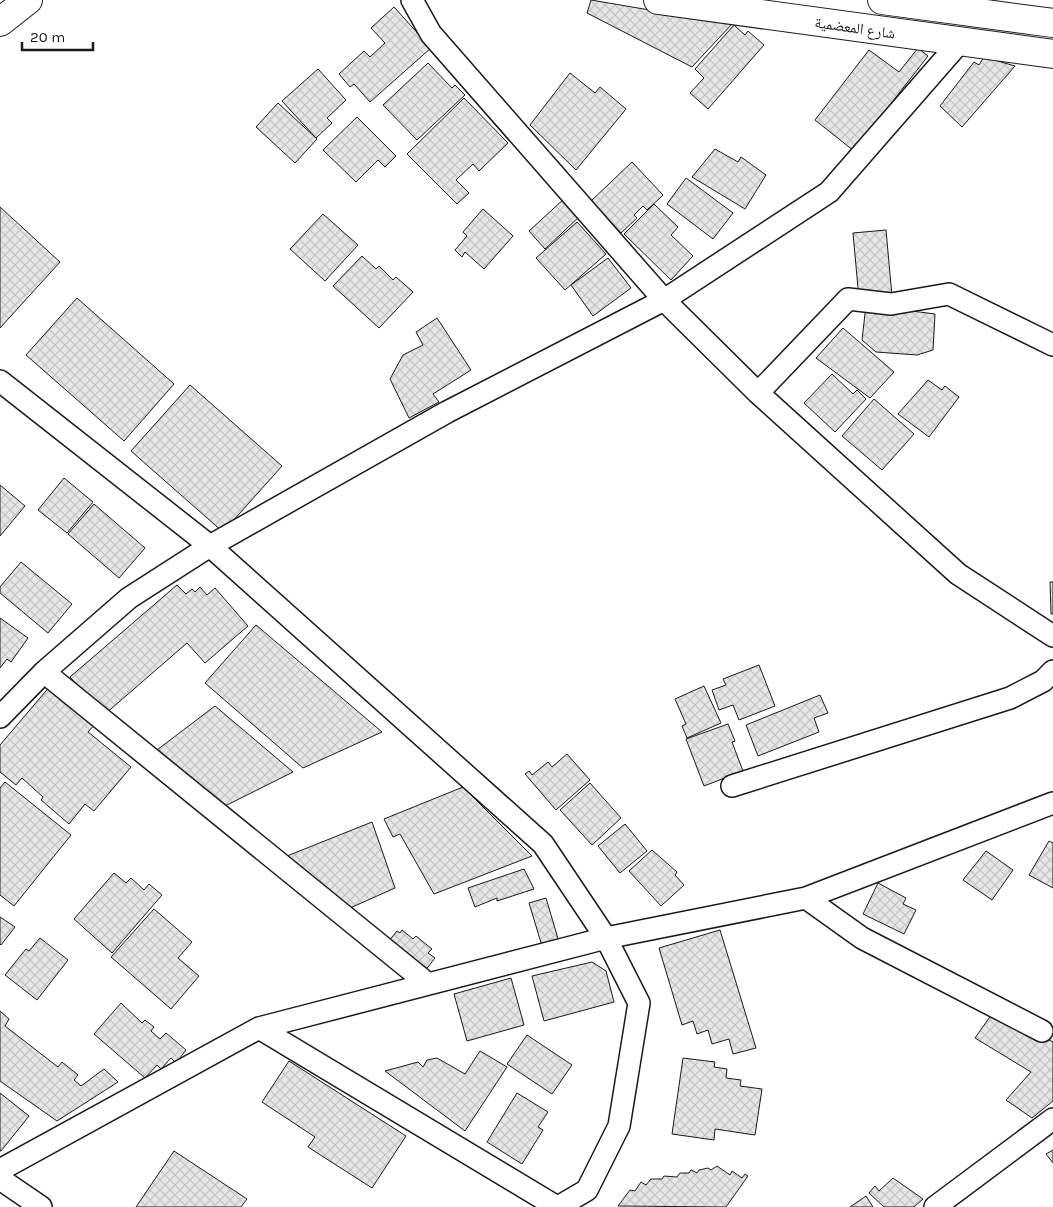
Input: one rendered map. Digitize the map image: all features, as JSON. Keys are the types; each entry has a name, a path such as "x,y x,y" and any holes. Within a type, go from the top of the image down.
{"main road":[{"path":"0,22 28,0"},
{"name":"شارع المعضمية","path":"658,0 1053,54"},
{"name":"شارع المعضمية","path":"882,0 938,4 1053,24"}],"street":[{"path":"412,0 431,34 664,300 758,393 958,574 1053,636"},
{"path":"1,714 44,672 129,598 210,546 447,412 664,300 829,192 960,42"},
{"path":"758,393 848,299 891,304 949,294 1053,345"},
{"path":"0,381 210,546 543,844 606,938 639,1003 619,1126 587,1190 558,1207 259,1028"},
{"path":"732,786 1010,698 1043,681 1053,671"},
{"path":"44,672 428,984"},
{"path":"0,1170 259,1028 606,938 806,898 1053,803"},
{"path":"806,898 862,938 1042,1031"},
{"path":"935,1207 1053,1119"},
{"path":"0,1179 38,1206"}],"building":[{"path":"591,0 732,24 692,67 587,13"},
{"path":"394,7 431,48 370,102 354,84 350,87 339,74 364,51 370,57 385,43 371,28"},
{"path":"734,25 745,35 748,31 764,45 708,109 690,93 704,78 695,69"},
{"path":"918,48 928,56 854,151 815,120 869,50 899,72"},
{"path":"984,57 1015,66 962,127 940,106 974,62 979,65"},
{"path":"428,63 452,88 455,85 465,95 417,140 383,105"},
{"path":"318,69 346,100 327,118 332,123 316,138 282,101"},
{"path":"570,73 595,93 600,87 626,109 576,170 530,125"},
{"path":"464,98 508,143 479,171 473,164 456,180 469,193 457,204 407,154"},
{"path":"278,103 317,139 295,163 256,127"},
{"path":"357,117 396,156 385,167 378,160 356,182 323,150"},
{"path":"715,149 738,162 741,157 766,175 745,209 692,177"},
{"path":"632,162 663,195 647,210 643,206 634,215 637,218 621,233 591,201"},
{"path":"686,178 733,213 713,239 667,204"},
{"path":"565,198 581,215 545,249 529,231"},
{"path":"654,204 678,227 671,235 693,256 671,280 624,234"},
{"path":"0,207 60,262 0,328"},
{"path":"483,209 513,236 484,269 465,252 462,257 455,250 467,236 463,232"},
{"path":"323,214 358,245 325,281 290,249"},
{"path":"577,222 606,254 565,290 536,258"},
{"path":"886,230 892,296 859,299 853,233"},
{"path":"362,256 376,269 379,266 393,280 396,277 413,292 379,328 333,286"},
{"path":"608,258 631,288 593,316 571,285"},
{"path":"77,298 174,384 124,441 26,355"},
{"path":"866,305 935,314 933,350 917,355 876,352 862,340"},
{"path":"437,318 471,370 433,394 439,402 409,418 390,379 403,355 423,345 416,332"},
{"path":"843,328 894,372 870,398 816,358"},
{"path":"832,374 853,394 857,390 866,399 835,432 804,403"},
{"path":"928,380 942,390 945,386 959,397 929,437 898,414"},
{"path":"190,385 282,466 223,532 131,451"},
{"path":"874,399 914,434 882,470 842,436"},
{"path":"64,478 93,502 67,533 38,510"},
{"path":"0,485 25,506 0,536"},
{"path":"94,504 145,548 119,578 68,534"},
{"path":"21,562 72,604 48,633 0,593 0,587"},
{"path":"1050,582 1053,582 1053,614 1051,614"},
{"path":"177,585 186,594 192,589 195,592 200,587 207,595 215,588 248,626 205,663 187,643 104,715 70,677"},
{"path":"0,618 28,638 11,662 7,659 0,668"},
{"path":"256,625 382,732 303,768 205,683"},
{"path":"759,665 775,706 739,720 733,705 719,710 712,690 726,685 723,679"},
{"path":"51,685 96,723 88,732 131,767 94,811 85,804 69,824 41,800 43,797 22,778 16,785 0,772 0,745"},
{"path":"704,686 721,723 687,738 682,726 686,724 675,699"},
{"path":"820,695 828,713 814,718 819,732 758,756 746,725"},
{"path":"215,706 293,772 223,807 157,750"},
{"path":"728,724 735,741 732,742 743,771 704,786 686,739"},
{"path":"567,754 590,780 556,810 525,774 529,771 532,775 548,762 552,767"},
{"path":"5,782 71,835 14,906 0,895 0,788"},
{"path":"590,783 621,818 592,845 560,810"},
{"path":"463,787 532,856 434,894 400,834 393,837 384,819"},
{"path":"372,822 395,888 350,908 287,856"},
{"path":"625,824 647,851 620,873 598,846"},
{"path":"1049,841 1053,843 1053,888 1029,875"},
{"path":"652,850 677,872 675,875 684,885 661,906 629,871"},
{"path":"986,851 1013,870 992,900 963,880"},
{"path":"524,869 534,889 497,901 497,898 475,907 468,888"},
{"path":"114,873 126,883 131,878 144,890 149,884 162,895 112,953 74,919"},
{"path":"878,883 906,898 903,904 916,910 904,934 863,914"},
{"path":"546,898 559,942 542,946 529,903"},
{"path":"154,909 192,942 178,958 199,976 171,1009 111,957"},
{"path":"0,917 15,927 1,945 0,944"},
{"path":"402,930 413,939 416,936 432,949 428,953 435,958 424,972 387,943 397,931 400,933"},
{"path":"720,930 756,1048 733,1054 729,1039 712,1044 708,1030 697,1034 693,1021 682,1025 659,948"},
{"path":"40,938 68,960 37,1000 5,975 26,949 29,951"},
{"path":"592,962 606,971 614,1002 544,1021 532,976"},
{"path":"511,978 524,1025 467,1041 454,994"},
{"path":"121,1003 142,1023 145,1020 154,1027 151,1031 160,1039 166,1033 186,1050 176,1063 171,1058 161,1069 157,1065 145,1078 94,1034"},
{"path":"0,1011 9,1019 5,1026 58,1067 62,1062 78,1075 74,1080 81,1086 104,1069 118,1082 57,1121 0,1081"},
{"path":"994,1011 1053,1042 1053,1101 1032,1118 1006,1100 1031,1072 975,1038"},
{"path":"527,1035 572,1065 552,1094 507,1064"},
{"path":"480,1051 507,1067 465,1131 385,1071 418,1062 423,1067 427,1060 437,1058 465,1074"},
{"path":"683,1058 715,1062 714,1067 727,1069 726,1078 741,1080 740,1086 762,1089 755,1135 715,1129 714,1140 672,1134"},
{"path":"289,1061 406,1136 372,1188 308,1147 315,1137 262,1102"},
{"path":"0,1093 29,1116 1,1151 0,1151"},
{"path":"517,1093 548,1112 538,1127 543,1130 522,1164 487,1142"},
{"path":"1053,1150 1053,1163 1046,1154"},
{"path":"174,1151 247,1199 241,1207 136,1207"},
{"path":"717,1166 730,1175 732,1171 742,1178 745,1174 748,1176 726,1207 618,1206 630,1190 635,1191 641,1182 646,1185 651,1179 662,1179 664,1176 677,1177 680,1173 689,1173 691,1170 697,1173 699,1170 708,1168 711,1170"},
{"path":"893,1178 923,1199 914,1207 884,1207 869,1193 875,1186 879,1191"},
{"path":"866,1196 873,1207 850,1207"}]}
